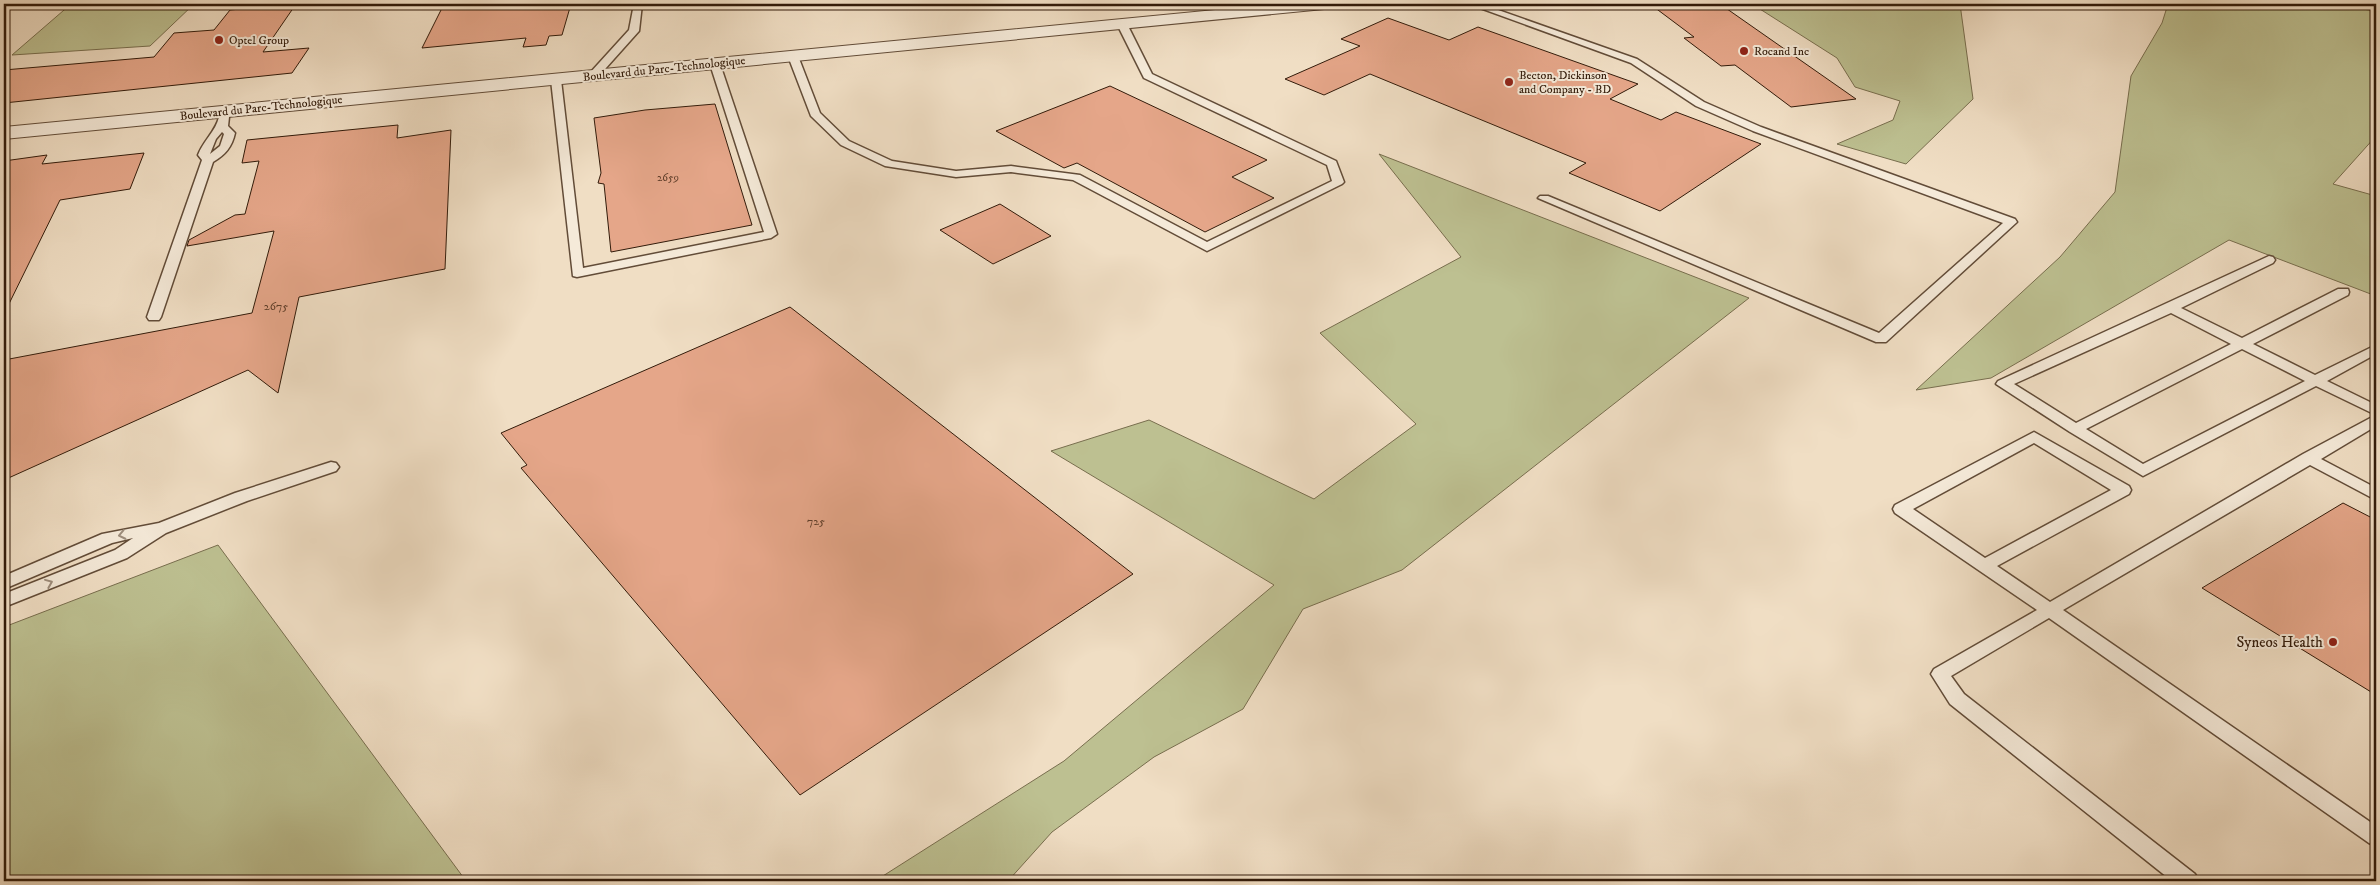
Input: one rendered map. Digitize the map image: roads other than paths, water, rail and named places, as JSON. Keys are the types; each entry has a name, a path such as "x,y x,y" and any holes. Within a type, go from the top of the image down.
{"street":[{"name":"Boulevard du Parc-Technologique","path":"4,133 224,119 592,76 1324,4"}],"lane":[{"path":"592,76 634,30 638,4"},
{"path":"1473,4 1634,60 1700,104 1757,129 2011,222 1882,339 1544,198"},
{"path":"794,56 815,114 845,143 889,164 956,174 1011,170 1076,177 1207,247 1338,182 1332,163 1148,76 1122,24"},
{"path":"556,80 577,273 771,234 715,64"},
{"path":"154,317 208,160 221,153 225,148 230,133 224,119 209,141 204,155 208,160"},
{"path":"2269,260 2171,308 2003,384 2143,471 2376,349"},
{"path":"2075,429 2343,292"},
{"path":"2171,308 2376,411"},
{"path":"2188,881 1957,699 1940,674 2376,420"},
{"path":"1985,565 2123,490 2034,437 1901,509 1985,565 2376,837"},
{"path":"2308,458 2376,495"},
{"path":"4,601 121,554 160,529 241,497 331,467"},
{"path":"4,583 108,538 170,525"}],"place":[{"name":"Optel Group","path":"219,40"},
{"name":"Rocand Inc","path":"1744,51"},
{"name":"Becton, Dickinson and Company - BD","path":"1509,82"},
{"name":"Syneos Health","path":"2333,642"}]}
